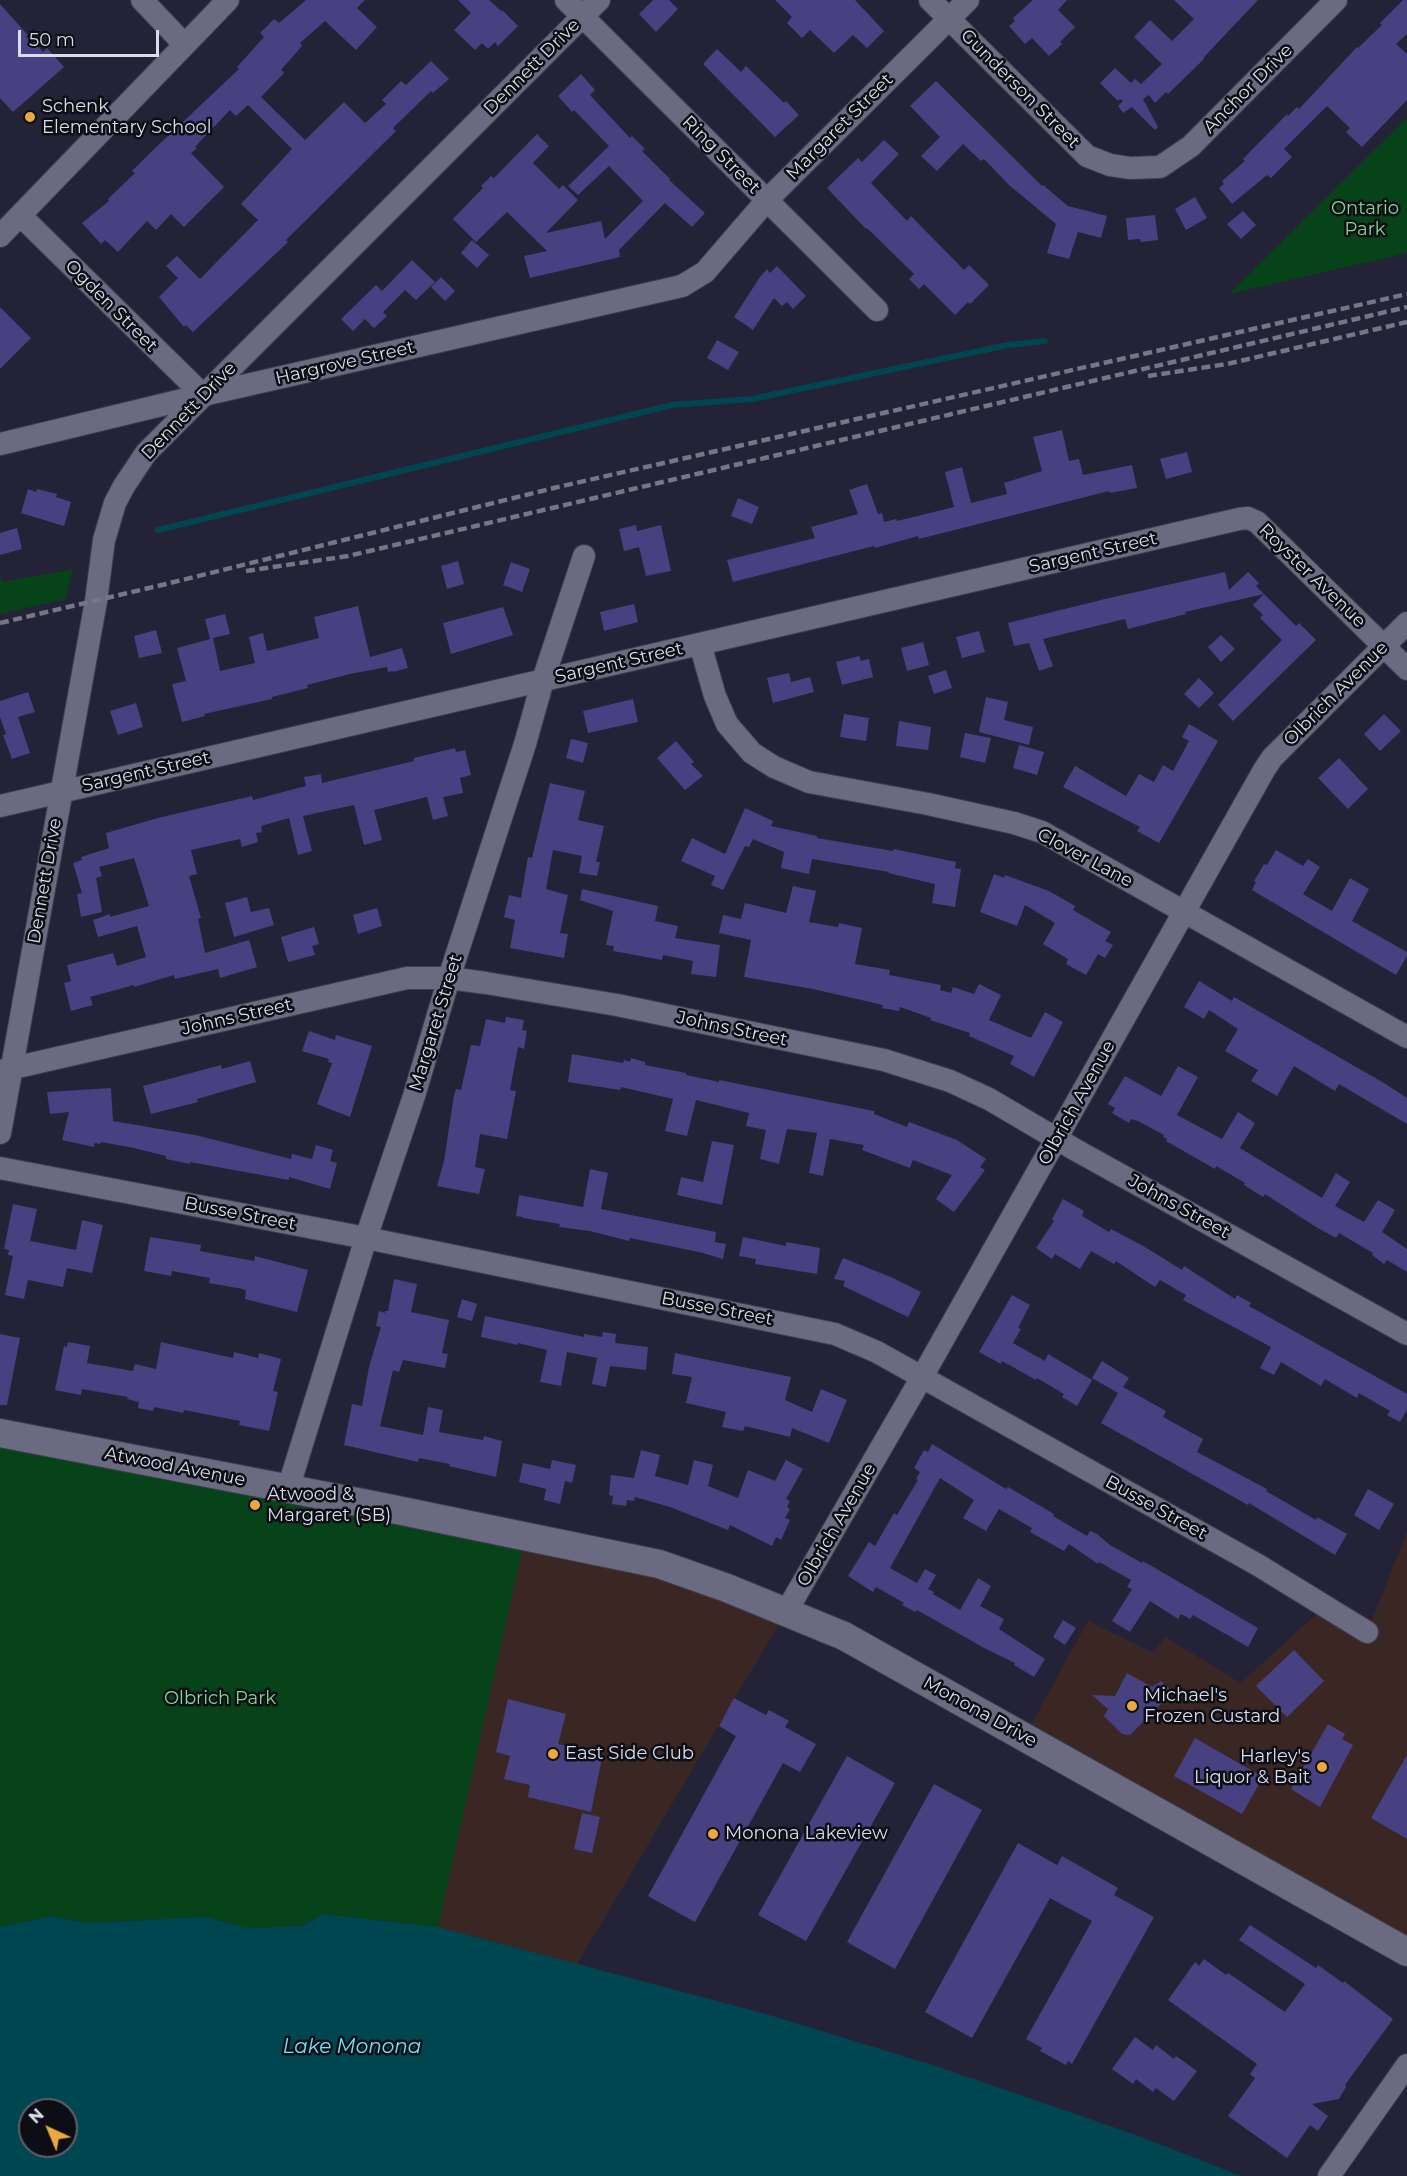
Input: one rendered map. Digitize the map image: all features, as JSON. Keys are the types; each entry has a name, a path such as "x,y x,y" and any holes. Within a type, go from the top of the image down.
{"street":[{"path":"142,0 184,44"},
{"path":"0,236 228,0"},
{"name":"Ring Street","path":"566,0 877,310"},
{"name":"Dennett Drive","path":"0,1133 6,1069 61,792 96,601 104,540 109,520 124,486 146,453 202,395 599,0"},
{"name":"Gunderson Street","path":"930,0 1087,156 1110,165 1154,168"},
{"name":"Margaret Street","path":"690,282 705,272 767,200 968,0"},
{"name":"Anchor Drive","path":"1154,168 1168,162 1191,146 1336,0"},
{"name":"Ogden Street","path":"21,216 202,395"},
{"name":"Hargrove Street","path":"0,444 202,395 666,291 690,282"},
{"name":"Royster Avenue","path":"1239,519 1248,518 1257,522 1407,669"},
{"name":"Sargent Street","path":"0,806 1239,519"},
{"name":"Margaret Street","path":"288,1489 584,556"},
{"name":"Olbrich Avenue","path":"786,1612 922,1377 1264,770 1272,758 1407,623"},
{"name":"Clover Lane","path":"700,644 718,703 728,724 752,753 774,767 809,782 928,804 1042,832 1184,914 1407,1037"},
{"name":"Johns Street","path":"6,1069 407,978 449,978 617,1005 884,1060 950,1081 989,1099 1056,1139 1407,1334"},
{"name":"Busse Street","path":"0,1168 366,1238 822,1330 878,1352 1258,1565 1367,1632"},
{"name":"Atwood Avenue","path":"0,1433 525,1537"},
{"name":"Monona Drive","path":"525,1537 659,1564 727,1588 852,1641 1407,1952"},
{"path":"1329,2176 1407,2065"}],"shaded area":[{"path":"1407,1532 1407,1957 1024,1737 1088,1621 1153,1653 1165,1637 1241,1683 1325,1606 1367,1632"},
{"path":"525,1537 786,1612 577,1964 438,1927"}],"green space":[{"name":"Ontario Park","path":"1407,118 1407,253 1229,294"},
{"path":"73,569 66,599 0,614 0,574 3,582"},
{"name":"Olbrich Park","path":"0,1433 525,1537 438,1927 323,1914 302,1926 248,1928 205,1917 88,1923 51,1916 0,1927"}],"water":[{"name":"Lake Monona","path":"323,1914 438,1927 766,2014 939,2067 1139,2136 1241,2176 0,2176 0,1927 51,1916 88,1923 205,1917 248,1928 302,1926"}],"building":[{"path":"306,0 365,0 357,8 377,27 356,50 325,21 300,43 302,46 281,70 284,73 261,97 305,140 344,102 365,123 386,104 382,100 401,81 406,85 431,61 449,79 433,93 431,91 393,128 396,131 286,240 288,242 193,332 186,325 184,327 159,297 178,278 166,266 177,256 200,279 258,220 241,204 292,149 248,105 236,116 230,110 191,153 224,187 184,227 171,214 156,230 147,221 118,252 105,240 101,244 82,223 109,201 108,199 135,173 132,171 239,69 237,67 264,37 260,33 274,19 279,23"},
{"path":"458,0 489,0 518,26 498,46 495,42 488,49 482,43 475,50 454,30 471,13"},
{"path":"653,0 669,0 678,9 656,32 639,14"},
{"path":"775,0 855,0 884,31 867,48 853,35 834,53 810,30 802,38 787,23 792,17"},
{"path":"1033,0 1067,0 1058,10 1075,27 1049,56 1032,38 1025,44 1009,26 1015,21 1013,18"},
{"path":"1174,0 1258,0 1168,94 1166,92 1155,103 1149,95 1143,99 1158,127 1155,130 1132,107 1123,113 1118,106 1123,101 1120,99 1118,101 1100,83 1115,68 1131,83 1135,79 1141,84 1162,64 1134,37 1150,20 1172,41 1194,19"},
{"path":"1403,0 1407,0 1407,34 1396,44 1407,54 1407,100 1362,147 1346,132 1350,128 1327,106 1284,149 1292,157 1271,178 1267,175 1232,204 1219,188 1224,184 1222,181 1245,161 1243,159 1287,114 1288,116 1297,107 1299,109 1357,47 1382,25 1380,23"},
{"path":"0,4 43,52 47,48 64,67 13,112 0,98"},
{"path":"717,49 741,72 746,66 799,115 775,137 703,64"},
{"path":"581,74 595,90 590,95 630,138 632,136 645,149 642,151 669,180 705,213 692,227 665,203 619,250 620,257 530,278 524,256 547,251 507,212 476,242 453,219 483,188 481,186 491,176 494,178 537,134 549,146 533,163 559,189 563,185 578,200 546,233 601,221 605,239 643,201 609,166 578,195 568,186 609,146 558,96"},
{"path":"936,81 1042,186 1068,206 1107,216 1101,238 1078,232 1069,259 1047,253 1056,224 1009,185 984,159 981,161 963,144 937,171 921,156 940,137 910,106"},
{"path":"884,140 899,154 871,183 907,221 911,216 964,270 969,265 989,285 955,315 924,284 919,289 909,279 914,274 827,188 858,158 862,162"},
{"path":"1195,197 1207,218 1186,230 1175,209"},
{"path":"1243,211 1256,225 1241,239 1227,224"},
{"path":"1155,215 1158,240 1141,242 1140,239 1128,240 1126,218"},
{"path":"472,240 489,255 477,268 461,253"},
{"path":"412,260 435,282 416,300 405,290 383,312 387,316 374,328 365,319 353,331 341,319 376,285 382,291"},
{"path":"777,266 806,296 793,309 787,302 782,306 774,298 753,330 734,317 760,277 767,269 770,273"},
{"path":"441,277 455,291 445,301 431,287"},
{"path":"0,307 31,338 0,369"},
{"path":"717,340 739,352 728,370 707,358"},
{"path":"1062,430 1069,461 1079,459 1083,475 1132,465 1137,488 1109,493 1109,491 919,539 918,536 875,548 874,546 733,582 727,560 815,538 811,527 858,514 849,490 867,484 878,514 882,513 884,522 954,507 945,472 962,467 971,503 1007,494 1004,483 1042,471 1033,437"},
{"path":"1187,452 1192,472 1166,479 1160,459"},
{"path":"28,489 57,494 56,497 71,502 64,526 21,513"},
{"path":"738,498 759,507 752,524 731,516"},
{"path":"636,525 637,531 661,525 671,571 646,576 639,547 624,551 619,529"},
{"path":"17,528 22,549 0,555 0,533"},
{"path":"458,561 464,584 447,589 441,566"},
{"path":"511,562 530,569 522,592 503,585"},
{"path":"1225,572 1229,590 1248,572 1259,583 1256,586 1264,594 1185,612 1186,614 1128,629 1125,619 1043,639 1053,666 1039,671 1029,643 1014,646 1008,623"},
{"path":"1264,594 1296,626 1299,623 1316,640 1233,721 1218,705 1282,640 1260,618 1263,615 1253,605"},
{"path":"634,604 638,622 604,631 600,612"},
{"path":"358,606 370,657 402,648 408,668 388,672 387,667 350,674 307,685 308,688 272,697 272,699 204,714 205,716 182,722 172,684 186,681 177,648 210,639 205,619 225,614 230,634 213,638 220,671 255,663 249,637 263,633 267,651 319,638 314,617"},
{"path":"503,607 513,635 451,654 443,623"},
{"path":"156,630 162,653 139,658 134,636"},
{"path":"979,631 985,652 962,658 956,637"},
{"path":"1221,635 1235,649 1221,662 1208,647"},
{"path":"923,642 929,665 907,671 901,648"},
{"path":"859,656 861,661 869,659 873,677 842,685 836,662"},
{"path":"946,670 952,688 934,694 928,676"},
{"path":"789,673 791,682 810,677 814,692 773,703 767,678"},
{"path":"1199,678 1214,693 1199,708 1184,694"},
{"path":"28,692 35,712 18,717 30,753 12,759 3,735 6,734 0,717 0,701"},
{"path":"986,697 1008,702 1004,720 1033,727 1029,745 979,732"},
{"path":"633,699 638,722 588,733 583,711"},
{"path":"136,703 143,727 118,735 110,711"},
{"path":"844,714 869,718 866,741 840,737"},
{"path":"1384,714 1401,731 1380,751 1364,734"},
{"path":"899,721 931,727 928,750 896,746"},
{"path":"1189,724 1218,741 1159,843 1137,831 1140,827 1063,787 1075,766 1126,796 1139,774 1154,782 1163,765 1173,771 1189,741 1182,737"},
{"path":"965,733 991,738 985,763 960,757"},
{"path":"571,739 588,743 583,763 566,758"},
{"path":"676,741 694,762 691,764 703,776 685,790 657,758"},
{"path":"1019,745 1044,752 1037,775 1013,768"},
{"path":"455,748 456,752 465,750 471,775 460,778 463,793 443,797 448,816 433,820 427,797 374,810 382,840 364,845 354,805 303,816 312,851 298,855 289,818 261,826 262,832 256,833 258,842 242,847 240,839 191,850 197,874 189,876 201,918 198,919 205,953 249,940 257,967 220,978 218,969 175,979 174,975 90,997 93,1005 71,1011 64,983 71,981 67,965 113,953 117,966 146,957 137,926 98,937 93,920 149,906 134,858 99,867 102,876 96,878 102,912 81,917 77,894 82,893 73,863 82,860 81,857 109,848 106,833 158,818 252,796 253,800 306,786 304,777 321,774 322,783 414,761 414,758"},
{"path":"1339,758 1368,789 1348,809 1318,778"},
{"path":"550,783 585,791 578,820 604,826 596,862 600,862 597,876 579,873 582,856 553,850 546,889 568,895 560,933 568,934 564,958 510,948 515,920 504,917 509,895 521,898 528,857 532,858"},
{"path":"745,808 773,821 771,826 817,836 817,838 893,851 894,849 956,862 955,868 961,869 955,907 932,903 935,884 889,872 812,859 809,874 781,868 784,852 753,839 749,847 745,846 723,890 711,885 715,876 681,861 692,838 725,854"},
{"path":"1276,850 1303,866 1308,859 1320,867 1303,894 1332,911 1350,878 1369,889 1352,921 1407,952 1396,975 1252,890 1256,882 1254,881 1264,864 1267,865"},
{"path":"994,874 1004,878 1005,875 1049,891 1075,906 1073,910 1111,932 1105,941 1113,945 1105,958 1098,954 1086,975 1066,964 1068,959 1043,944 1055,923 1025,905 1017,926 980,912"},
{"path":"793,886 816,891 809,922 838,927 839,923 862,928 855,964 890,970 889,975 941,985 940,990 951,993 953,987 974,994 979,984 1001,995 989,1020 1031,1038 1045,1012 1063,1022 1034,1077 1010,1064 1014,1056 969,1036 970,1033 900,1007 899,1011 882,1008 883,1005 813,989 744,977 751,940 719,933 723,915 741,919 745,903 786,913"},
{"path":"582,889 658,906 655,921 678,926 675,938 720,945 716,977 691,974 693,961 663,955 662,960 613,951 614,946 606,945 613,911 580,900"},
{"path":"247,897 251,912 269,908 274,925 234,937 225,903"},
{"path":"377,908 382,926 358,934 353,915"},
{"path":"314,927 319,944 312,946 315,955 288,962 281,937"},
{"path":"1199,981 1232,1001 1234,997 1407,1098 1407,1124 1339,1084 1335,1091 1294,1066 1277,1096 1251,1081 1258,1070 1225,1051 1238,1029 1209,1010 1204,1019 1184,1007"},
{"path":"506,1017 524,1020 522,1030 527,1031 524,1049 518,1047 510,1090 516,1091 507,1139 480,1134 475,1167 485,1169 479,1194 437,1186 444,1161 454,1095 456,1089 461,1090 471,1045 480,1046 486,1019 505,1023"},
{"path":"309,1031 335,1040 336,1035 372,1046 350,1117 317,1104 332,1063 328,1062 329,1059 302,1051"},
{"path":"572,1054 623,1063 624,1060 630,1062 631,1058 645,1062 645,1065 686,1073 686,1075 874,1111 874,1114 907,1127 909,1122 957,1140 986,1159 980,1167 985,1170 954,1212 936,1199 952,1175 913,1160 910,1168 862,1150 864,1145 830,1139 823,1176 809,1173 817,1133 787,1129 779,1164 760,1159 766,1130 746,1126 749,1113 696,1100 687,1136 665,1131 673,1099 621,1087 620,1090 568,1082"},
{"path":"250,1061 256,1082 197,1099 198,1102 151,1114 143,1086 221,1065 222,1069"},
{"path":"1178,1066 1198,1077 1177,1115 1222,1139 1238,1112 1255,1123 1240,1148 1322,1198 1336,1173 1350,1182 1335,1206 1364,1222 1378,1200 1395,1210 1382,1232 1407,1249 1407,1272 1387,1260 1384,1264 1372,1255 1373,1253 1339,1233 1336,1238 1316,1227 1265,1194 1263,1197 1216,1166 1215,1169 1166,1141 1164,1135 1138,1121 1131,1119 1129,1123 1112,1113 1115,1108 1108,1104 1125,1076 1161,1096"},
{"path":"111,1088 113,1121 195,1135 291,1159 292,1154 312,1159 316,1145 333,1150 330,1161 337,1163 330,1189 289,1177 289,1180 166,1159 166,1156 134,1148 101,1142 100,1144 95,1143 94,1147 62,1140 69,1112 50,1114 47,1092"},
{"path":"712,1141 734,1145 722,1205 677,1195 681,1177 703,1182"},
{"path":"590,1169 608,1173 601,1209 716,1232 715,1242 726,1244 723,1259 630,1238 629,1241 590,1231 559,1227 560,1224 516,1216 519,1195 583,1207"},
{"path":"1063,1199 1084,1211 1082,1216 1109,1232 1111,1229 1182,1270 1184,1266 1235,1299 1237,1295 1251,1303 1249,1306 1407,1394 1407,1410 1400,1422 1387,1415 1390,1411 1359,1393 1357,1398 1325,1379 1321,1386 1281,1362 1274,1375 1260,1368 1271,1347 1183,1300 1186,1295 1160,1280 1155,1287 1116,1261 1114,1264 1091,1251 1080,1269 1055,1254 1052,1259 1036,1248 1054,1221 1052,1219"},
{"path":"13,1204 37,1209 30,1241 76,1250 82,1220 103,1225 92,1273 67,1268 63,1287 28,1280 24,1299 5,1295 13,1256 8,1255 9,1250 4,1249"},
{"path":"150,1237 201,1245 200,1251 254,1261 255,1256 308,1270 297,1312 245,1299 246,1291 243,1289 209,1283 210,1278 172,1271 171,1276 144,1271"},
{"path":"743,1237 786,1246 786,1242 820,1248 817,1274 755,1264 756,1259 739,1256"},
{"path":"843,1258 921,1292 908,1317 843,1286 845,1281 834,1279"},
{"path":"394,1279 417,1284 411,1312 449,1320 442,1353 448,1354 445,1368 403,1360 399,1372 393,1370 380,1426 423,1435 428,1407 443,1410 439,1432 483,1440 484,1436 502,1441 496,1477 449,1466 450,1464 419,1458 418,1462 344,1445 352,1404 362,1406 369,1367 381,1327 376,1326 379,1311 385,1313 388,1311"},
{"path":"1012,1295 1030,1305 1013,1343 1045,1361 1048,1354 1092,1380 1077,1406 1062,1397 1064,1394 1037,1378 1036,1380 1002,1361 1001,1364 979,1352"},
{"path":"462,1299 477,1304 472,1321 457,1317"},
{"path":"485,1316 584,1337 584,1334 602,1337 603,1332 616,1334 615,1343 648,1347 646,1370 610,1366 606,1387 592,1384 597,1358 567,1352 561,1386 540,1382 547,1350 481,1337"},
{"path":"0,1334 20,1338 7,1405 0,1405"},
{"path":"68,1342 90,1346 87,1363 133,1371 135,1364 156,1369 161,1342 233,1358 234,1352 258,1358 259,1353 281,1359 273,1391 278,1392 269,1431 239,1425 240,1421 184,1410 183,1413 154,1407 153,1411 138,1408 139,1402 127,1399 128,1397 82,1389 81,1395 55,1390 64,1346 67,1347"},
{"path":"675,1353 791,1377 785,1400 812,1412 821,1389 847,1400 829,1443 792,1428 790,1437 745,1426 743,1431 722,1427 726,1412 686,1403 692,1377 672,1374"},
{"path":"1102,1361 1129,1378 1123,1387 1166,1411 1163,1417 1203,1439 1197,1452 1267,1489 1266,1491 1316,1520 1317,1517 1347,1534 1335,1555 1249,1503 1248,1505 1101,1423 1118,1393 1092,1378"},
{"path":"932,1444 1006,1489 1008,1487 1054,1514 1053,1516 1087,1536 1090,1531 1097,1534 1110,1545 1142,1563 1143,1561 1258,1628 1248,1647 1193,1615 1190,1619 1181,1614 1178,1619 1150,1601 1130,1632 1112,1621 1132,1589 1127,1587 1131,1580 1099,1562 1098,1564 1069,1544 1064,1551 1030,1532 1032,1528 999,1509 986,1531 963,1518 974,1500 940,1478 890,1568 917,1583 925,1569 936,1575 928,1589 960,1610 978,1578 991,1586 980,1606 1004,1619 999,1629 1045,1659 1034,1677 1014,1665 1015,1663 917,1610 915,1612 902,1605 904,1603 876,1587 873,1592 848,1576 869,1542 875,1546 894,1513 897,1515 918,1480 916,1479 920,1472 914,1468 924,1450 928,1452"},
{"path":"641,1450 660,1455 655,1476 688,1485 694,1460 713,1465 708,1486 738,1498 748,1470 775,1481 786,1460 803,1469 786,1499 790,1501 787,1507 790,1509 785,1518 790,1520 781,1540 776,1537 772,1546 730,1525 728,1530 670,1507 635,1497 634,1501 627,1500 626,1506 612,1504 613,1496 609,1495 611,1475 634,1478"},
{"path":"552,1460 576,1465 572,1483 565,1481 560,1504 544,1500 546,1489 519,1482 523,1463 550,1469"},
{"path":"1368,1489 1394,1504 1379,1530 1354,1515"},
{"path":"1063,1620 1076,1628 1065,1645 1053,1637"},
{"path":"1294,1650 1324,1681 1287,1717 1256,1686"},
{"name":"Michael's Frozen Custard","path":"1127,1673 1152,1687 1161,1681 1173,1692 1130,1735 1122,1734 1104,1716 1108,1709 1092,1695 1115,1696"},
{"name":"Monona Lakeview","path":"734,1698 766,1715 769,1710 789,1721 785,1727 816,1744 800,1772 783,1763 695,1922 648,1896 736,1736 719,1726"},
{"name":"East Side Club","path":"508,1699 566,1714 558,1744 603,1753 591,1812 528,1797 530,1785 504,1779 510,1756 496,1752"},
{"name":"Harley's Liquor & Bait","path":"1328,1724 1345,1734 1342,1739 1353,1745 1320,1807 1291,1789"},
{"path":"1195,1738 1263,1777 1242,1814 1174,1776"},
{"path":"1407,1755 1407,1839 1371,1818"},
{"name":"Monona Lakeview","path":"847,1756 895,1783 806,1941 758,1915"},
{"name":"Monona Lakeview","path":"934,1784 982,1810 895,1969 847,1942"},
{"path":"582,1813 600,1817 592,1853 574,1849"},
{"path":"1018,1843 1057,1865 1062,1856 1118,1888 1114,1895 1154,1917 1072,2064 1068,2061 1066,2065 1040,2051 1042,2048 1026,2039 1092,1921 1050,1898 972,2038 925,2012"},
{"path":"1250,1925 1316,1968 1318,1965 1343,1983 1344,1981 1393,2019 1345,2085 1339,2099 1312,2104 1328,2116 1318,2131 1310,2125 1287,2158 1228,2116 1255,2078 1250,2074 1257,2064 1168,2000 1195,1962 1199,1966 1204,1959 1285,2012 1305,1984 1239,1940"},
{"path":"1135,2037 1153,2050 1156,2045 1174,2059 1176,2056 1197,2071 1174,2101 1156,2088 1153,2092 1136,2079 1133,2084 1112,2069"}],"waterway":[{"path":"158,530 672,405 752,399 1008,345 1045,341"}],"railway":[{"path":"0,623 558,487 1407,294"},
{"path":"246,571 348,556 1407,307"},
{"path":"1148,376 1227,364 1407,322"}],"place":[{"name":"Schenk Elementary School","path":"30,117"},
{"name":"Atwood & Margaret (SB)","path":"255,1505"},
{"name":"Michael's Frozen Custard","path":"1132,1706"},
{"name":"East Side Club","path":"553,1754"},
{"name":"Harley's Liquor & Bait","path":"1322,1767"},
{"name":"Monona Lakeview","path":"713,1834"}]}
